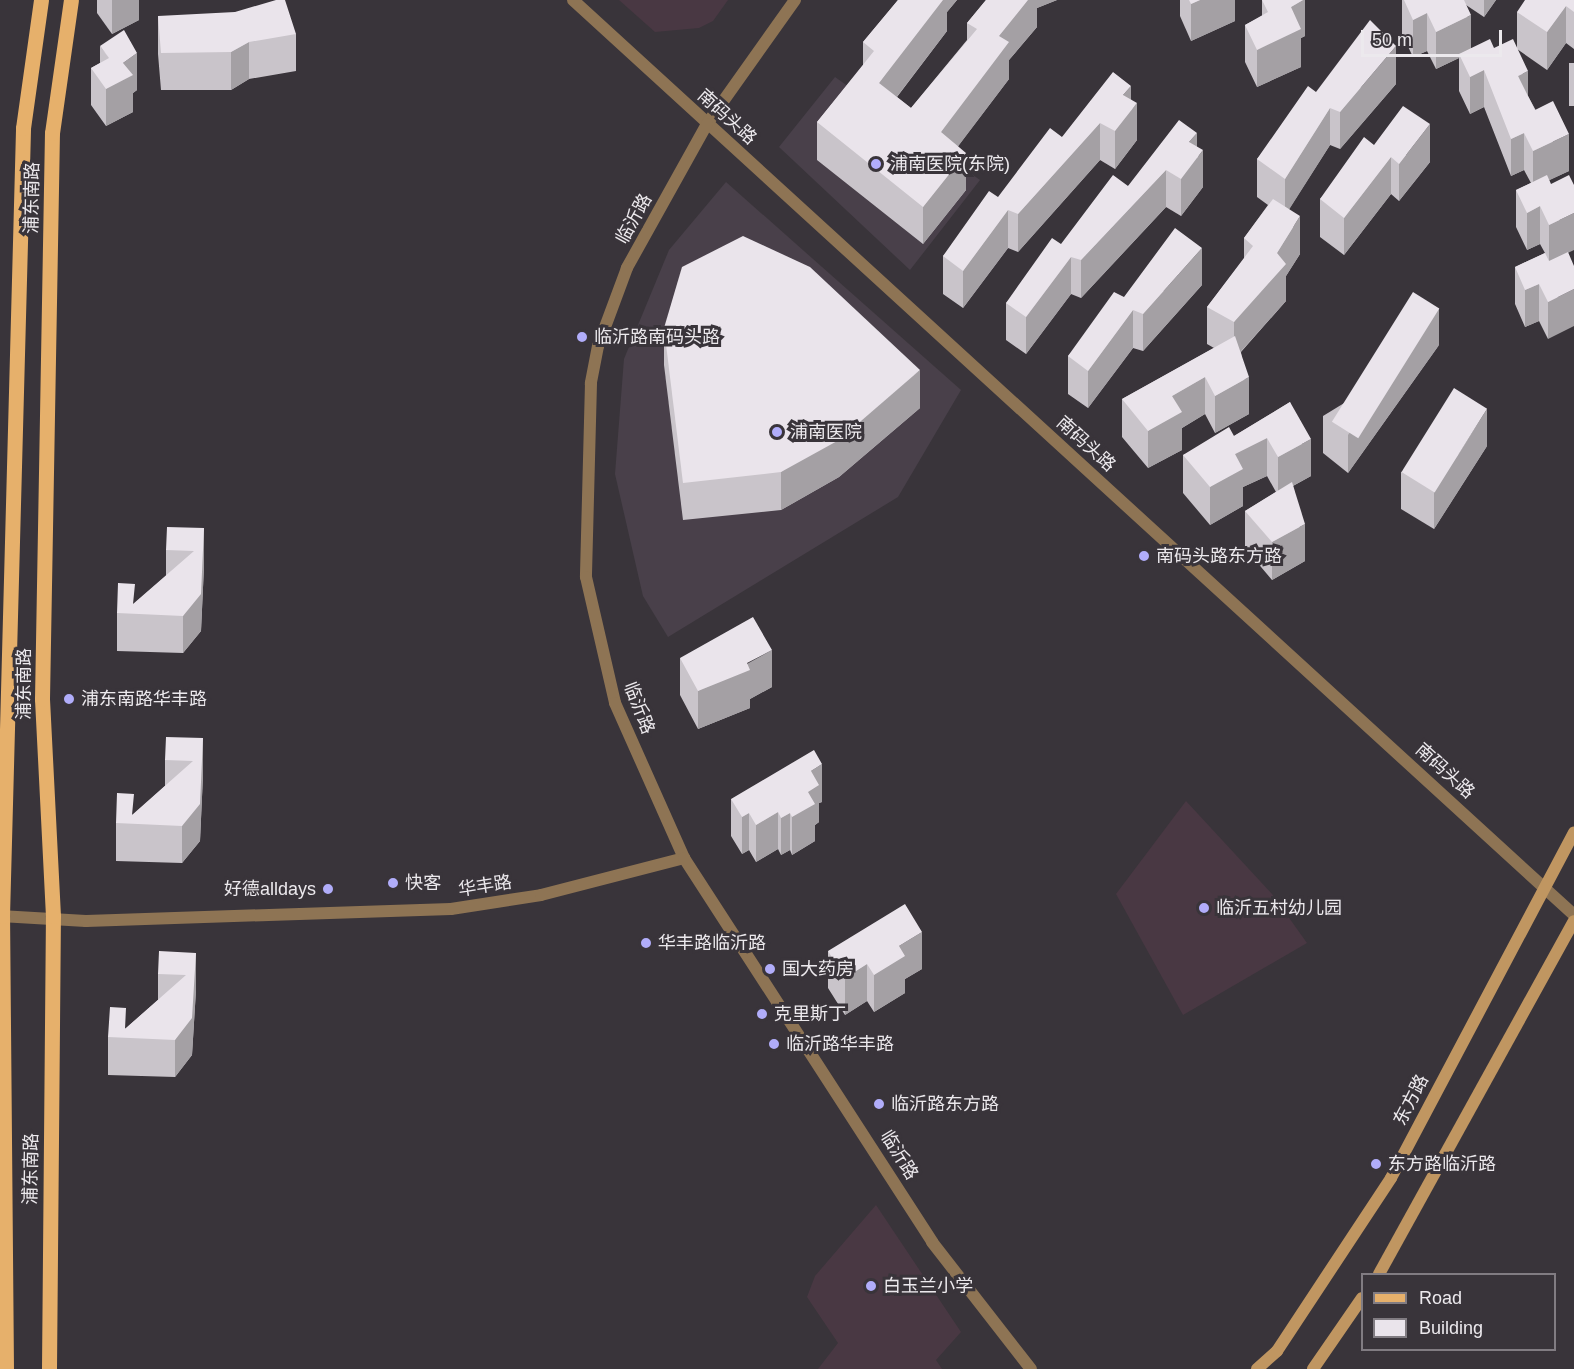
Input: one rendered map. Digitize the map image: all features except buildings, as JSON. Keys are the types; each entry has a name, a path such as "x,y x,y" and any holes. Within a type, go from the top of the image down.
{"main road":[{"name":"浦东南路","path":"6,1369 1,916 23,128 41,0"},
{"name":"浦东南路","path":"49,1369 53,916 42,699 52,133 71,0"},
{"name":"东方路","path":"1257,1369 1277,1351 1391,1178 1543,886 1574,833"},
{"path":"1380,1273 1574,921"},
{"path":"1313,1369 1361,1299"}],"street":[{"name":"南码头路","path":"573,0 1574,915"},
{"name":"临沂路","path":"795,0 707,124 627,268 591,383 586,577 615,703 684,858 932,1242 1031,1369"},
{"name":"华丰路","path":"1,916 53,916 86,921 451,909 541,895 684,858"}],"shaded area":[{"path":"619,0 728,0 713,21 699,28 655,32"},
{"name":"浦南医院(东院)","path":"835,77 980,180 910,270 779,147"},
{"name":"浦南医院","path":"726,182 961,390 898,497 668,637 643,596 615,474 624,359 669,250"},
{"name":"临沂五村幼儿园","path":"1186,801 1272,894 1307,943 1183,1015 1116,894"},
{"name":"白玉兰小学","path":"876,1205 961,1332 936,1360 942,1369 818,1369 838,1343 807,1297 815,1276"}],"place":[{"name":"浦南医院(东院)","path":"876,164"},
{"name":"临沂路南码头路","path":"582,337"},
{"name":"浦南医院","path":"777,432"},
{"name":"南码头路东方路","path":"1144,556"},
{"name":"浦东南路华丰路","path":"69,699"},
{"name":"快客","path":"393,883"},
{"name":"好德alldays","path":"328,889"},
{"name":"临沂五村幼儿园","path":"1204,908"},
{"name":"华丰路临沂路","path":"646,943"},
{"name":"国大药房","path":"770,969"},
{"name":"克里斯丁","path":"762,1014"},
{"name":"临沂路华丰路","path":"774,1044"},
{"name":"临沂路东方路","path":"879,1104"},
{"name":"东方路临沂路","path":"1376,1164"},
{"name":"白玉兰小学","path":"871,1286"}]}
